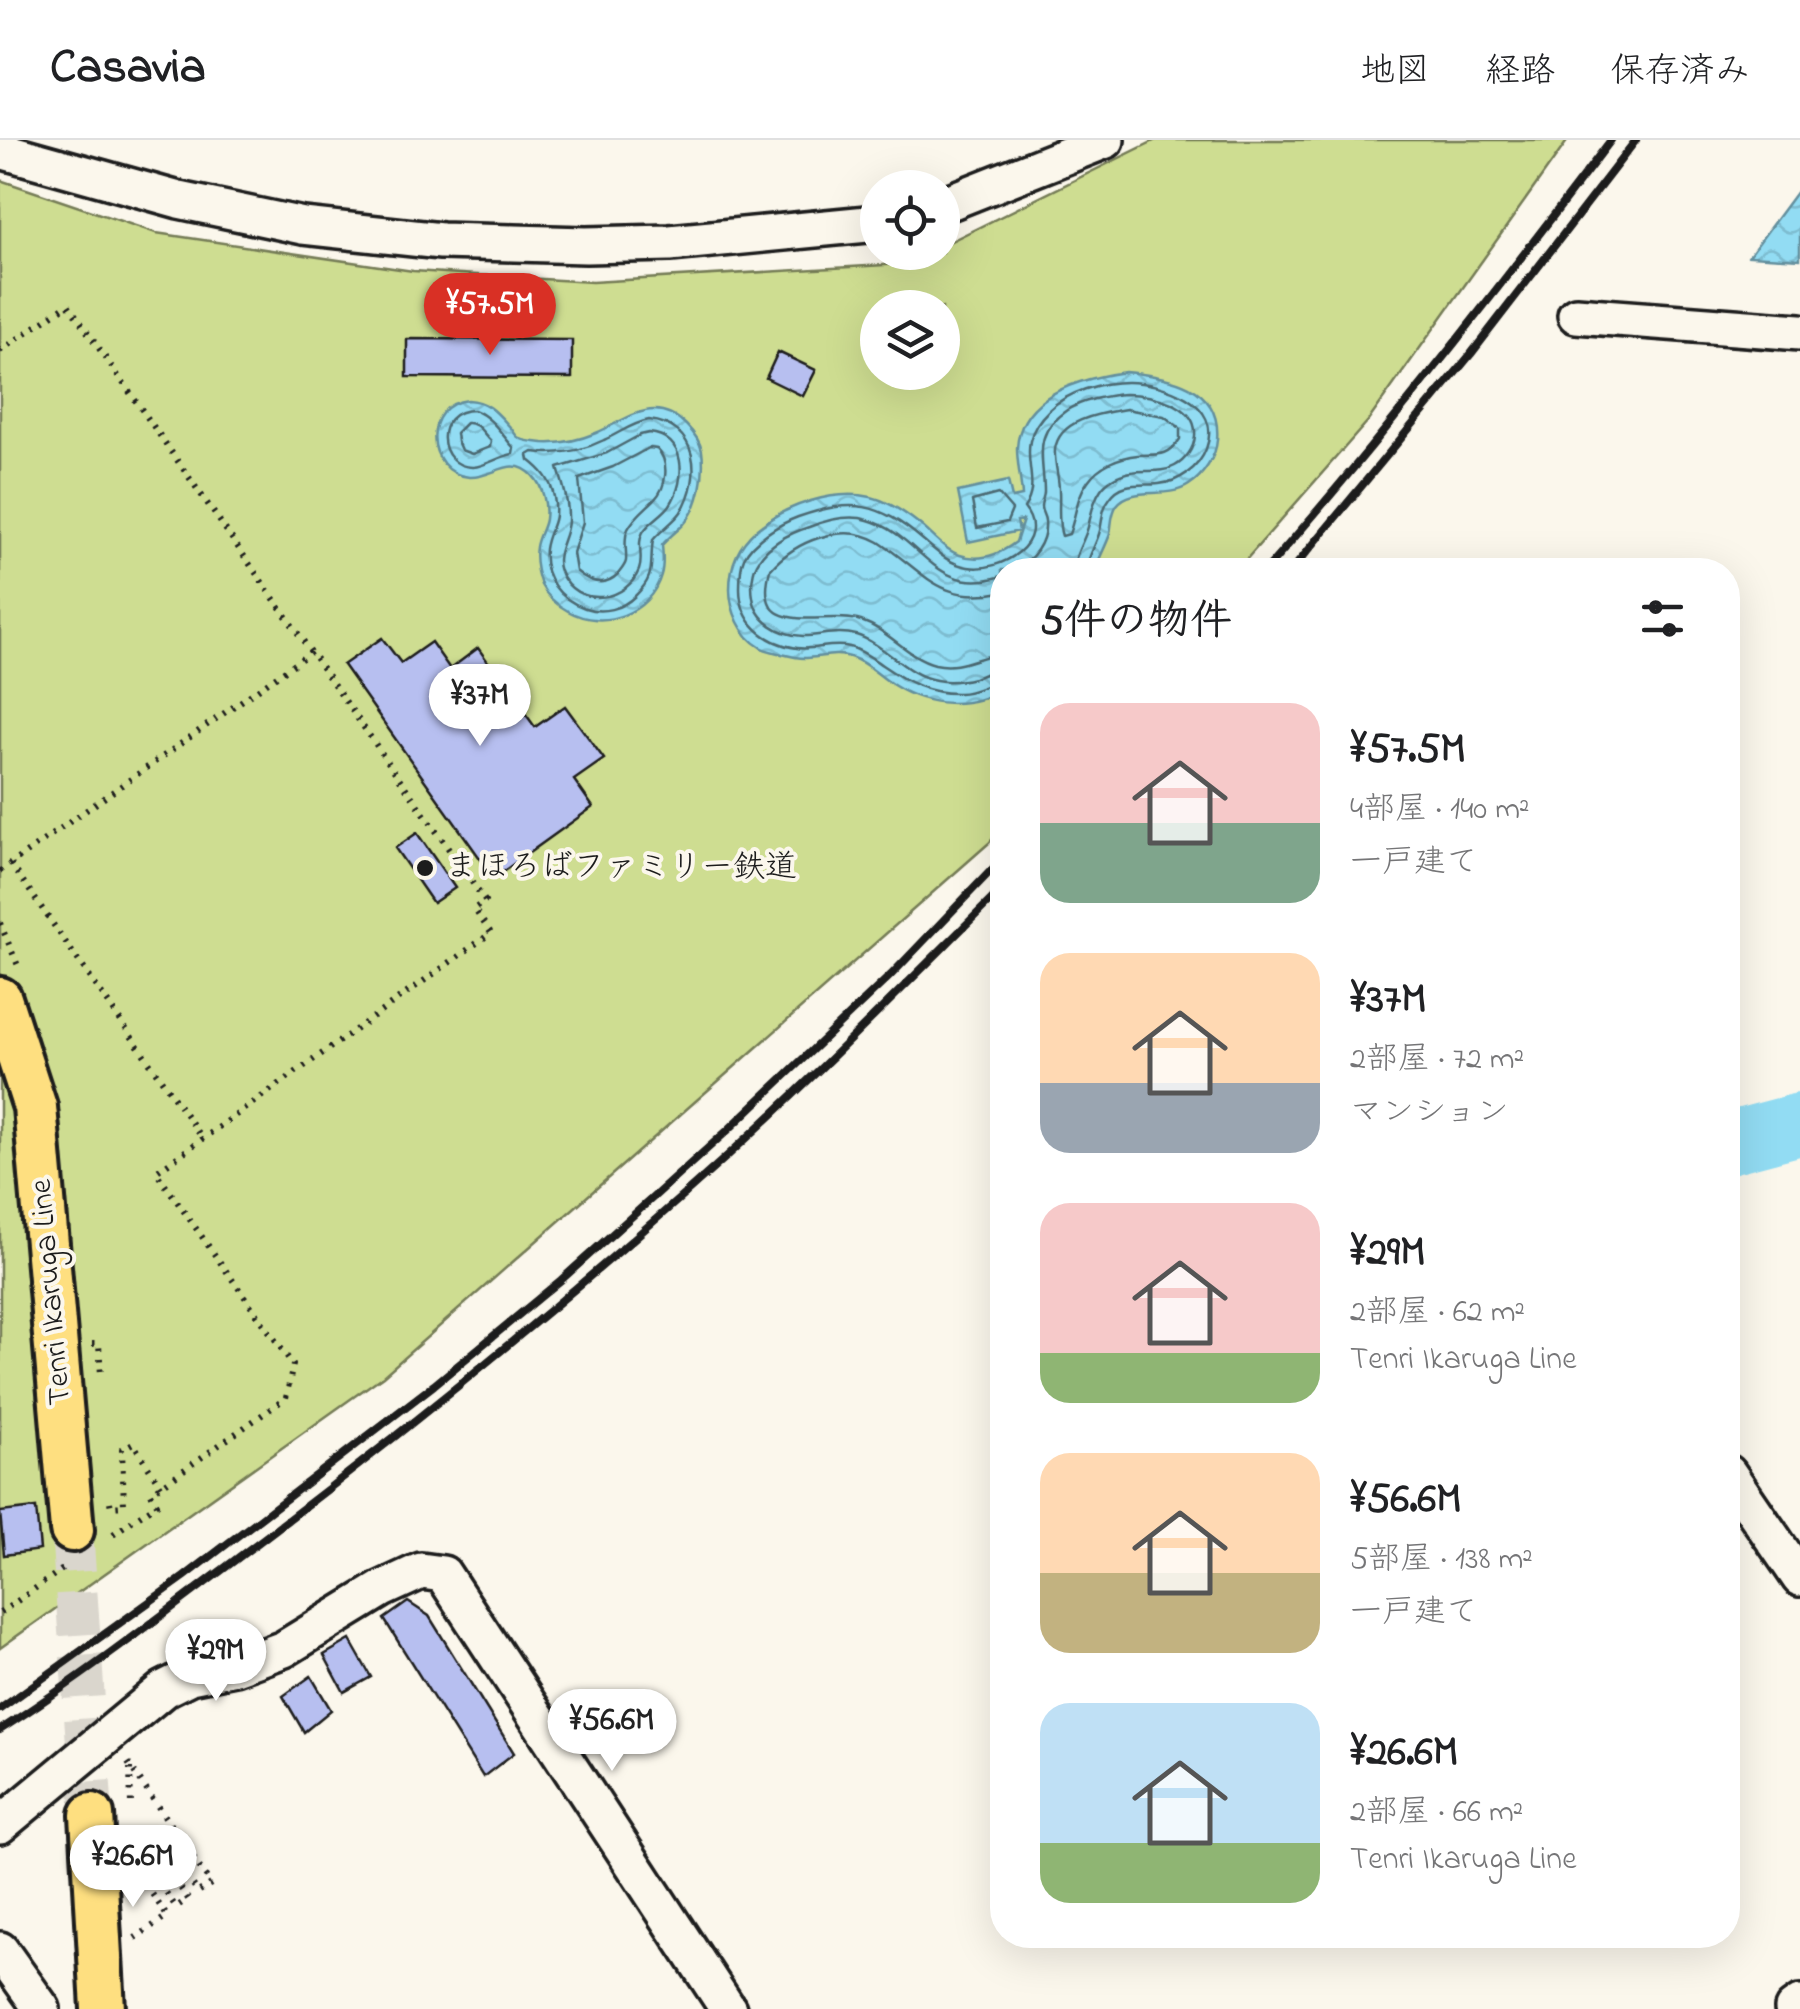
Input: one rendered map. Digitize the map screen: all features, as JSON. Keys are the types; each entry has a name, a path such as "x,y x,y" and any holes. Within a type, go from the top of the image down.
{"main road":[{"name":"Tenri Ikaruga Line","path":"0,1000 36,1108 87,1542"},
{"path":"92,1815 103,2009"}],"street":[{"path":"960,198 1106,140"},
{"path":"0,150 179,200 303,226 440,241 586,246 670,243 860,224"},
{"path":"1576,316 1800,332"},
{"path":"1740,1490 1800,1578"},
{"path":"0,1825 164,1689 190,1676 236,1666 284,1649 382,1588 421,1570 443,1574 728,2009"},
{"path":"0,1950 42,2009"},
{"path":"1793,2009 1800,2004"}],"path":[{"path":"0,351 68,304 484,901 474,908 491,933 156,1172 292,1365 286,1398 151,1494 156,1504 87,1542 0,1613"},
{"path":"0,871 311,652"},
{"path":"10,864 203,1138"},
{"path":"110,1507 124,1506 122,1450 132,1443 161,1486"},
{"path":"125,1945 167,1916 144,1882 154,1874 176,1907 188,1899 154,1848 163,1842 198,1892 210,1884 128,1762 130,1776"}],"green space":[{"path":"1156,140 1568,140 1368,421 1248,558 990,558 989,843 383,1376 0,1648 0,180 156,233 413,271 592,282 860,266 860,270 960,270 960,237"}],"water":[{"path":"1800,187 1800,259 1749,256"},
{"path":"1125,372 1189,387 1211,407 1216,421 1214,453 1204,471 1189,485 1171,492 1123,499 1113,515 1100,558 990,558 990,696 963,703 921,698 895,686 856,659 839,655 798,658 771,651 753,642 742,629 734,614 730,589 740,549 768,520 811,501 842,495 877,499 907,515 949,549 967,557 990,556 1016,542 1023,520 1017,521 1019,531 968,542 958,492 1008,481 1012,498 1022,496 1017,448 1029,414 1056,392 1090,379"},
{"path":"468,400 487,406 517,437 532,442 577,440 652,410 674,416 689,428 702,451 700,489 689,517 662,545 661,575 647,600 624,615 596,619 568,611 549,597 541,585 536,561 545,514 544,496 536,480 517,467 469,477 454,472 437,451 434,438 442,413 453,404"}],"building":[{"path":"407,339 572,340 572,378 407,377"},
{"path":"778,352 816,370 803,396 766,378"},
{"path":"382,638 401,663 431,642 450,669 478,648 535,727 565,706 604,759 574,780 593,807 494,878 343,665"},
{"name":"まほろばファミリー鉄道","path":"417,833 455,888 433,903 395,848"},
{"path":"36,1508 40,1550 4,1555 0,1512"},
{"path":"408,1602 429,1616 514,1753 483,1777 384,1619"},
{"path":"350,1640 371,1677 344,1692 324,1655"},
{"path":"311,1676 331,1710 304,1732 283,1696"}],"waterway":[{"path":"1740,1140 1800,1124"}],"tunnel":[{"path":"72,1530 92,1815"}],"railway":[{"path":"1276,558 1400,412 1611,140"},
{"path":"1302,558 1471,354 1636,140"},
{"path":"0,1709 184,1577 434,1385 561,1280 727,1131 891,975 990,872"},
{"path":"0,1730 127,1641 312,1501 551,1309 761,1125 990,901"}],"place":[{"name":"まほろばファミリー鉄道","path":"425,868"}]}
